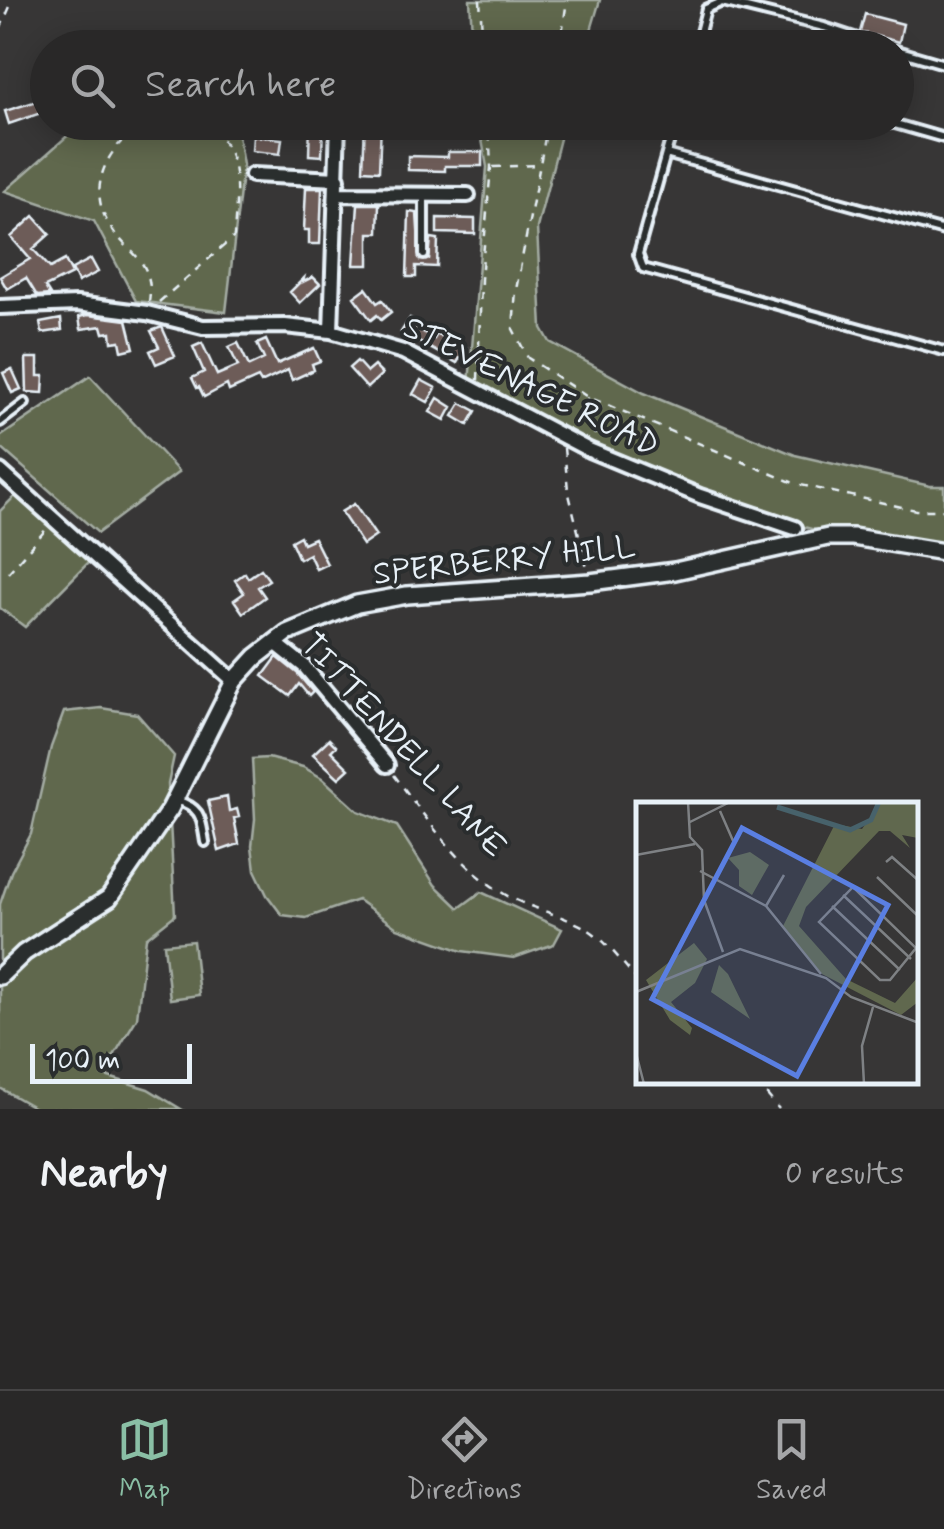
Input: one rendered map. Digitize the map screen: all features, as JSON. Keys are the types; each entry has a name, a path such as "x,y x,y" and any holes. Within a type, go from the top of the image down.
{"street":[{"path":"332,331 338,140"},
{"path":"252,175 338,178"},
{"path":"338,194 468,195"},
{"name":"STEVENAGE ROAD","path":"0,307 77,304 147,313 202,326 285,326 332,331 403,352 562,437 700,496 794,528"},
{"path":"0,471 234,680"},
{"name":"SPERBERRY HILL","path":"0,976 24,953 109,898 175,800 234,680 274,642 311,620 357,604 406,595 590,582 675,571 828,537 853,537 944,552"},
{"name":"TITTENDELL LANE","path":"274,642 304,666 387,766"}],"lane":[{"path":"701,30 706,9 722,2 833,30"},
{"path":"914,55 944,64"},
{"path":"914,129 944,138"},
{"path":"670,140 638,254 644,268 944,351"},
{"path":"666,154 944,231"},
{"path":"424,195 424,255"},
{"path":"0,422 25,403"},
{"path":"175,800 192,805 199,814 206,842"}],"path":[{"path":"0,30 14,0"},
{"path":"480,0 482,30"},
{"path":"563,30 567,0"},
{"path":"121,140 113,147 105,168 103,214 118,239 138,255 147,270 152,284 147,313"},
{"path":"147,313 234,237 237,170 221,140"},
{"path":"478,385 486,206 492,167 490,140"},
{"path":"544,140 516,290 513,330 528,358 586,396 796,484 916,510 944,510"},
{"path":"492,167 539,166"},
{"path":"478,206 486,206"},
{"path":"586,396 594,411 596,452"},
{"path":"594,411 606,404"},
{"path":"562,437 568,490 590,582"},
{"path":"8,573 56,519"},
{"name":"TITTENDELL LANE","path":"387,766 441,839 468,866 498,891 528,907 582,926 599,938 636,979"},
{"path":"758,1084 779,1109"}],"green space":[{"path":"470,0 600,0 591,30 472,30"},
{"path":"63,140 239,140 243,165 226,312 136,301 94,221 5,191"},
{"path":"482,140 560,140 537,228 542,328 550,342 644,393 795,455 944,486 944,547 835,534 757,513 631,463 469,384 487,167"},
{"path":"90,376 179,472 98,533 0,447 0,437"},
{"path":"15,496 90,561 25,627 0,608 0,511"},
{"path":"101,708 137,714 174,756 168,784 175,915 146,938 137,1018 102,1075 148,1089 181,1109 37,1109 0,1088 0,904 31,834 51,747 64,712"},
{"path":"268,758 303,767 322,778 358,811 397,826 435,885 459,908 481,892 562,929 554,944 514,958 462,951 397,928 358,900 306,918 282,915 255,870 252,846 252,759"},
{"path":"193,941 199,995 170,999 164,944"}],"building":[{"path":"865,14 903,24 902,30 861,30"},
{"path":"30,103 30,117 9,124 5,111"},
{"path":"253,140 282,140 280,154 252,151"},
{"path":"309,140 322,140 322,156 309,155"},
{"path":"364,140 380,140 379,171 363,170"},
{"path":"448,152 482,152 482,166 408,170 408,156 448,157"},
{"path":"306,188 322,188 320,244 309,244 309,230 304,230"},
{"path":"358,204 379,204 378,233 369,233 369,265 354,265"},
{"path":"409,212 417,213 420,260 429,259 431,238 438,239 437,267 416,266 416,277 407,277"},
{"path":"34,216 50,234 33,249 50,268 65,260 72,274 45,287 50,295 37,296 26,278 7,289 0,277 30,259 11,237"},
{"path":"437,218 475,219 475,234 437,233"},
{"path":"91,259 98,272 78,282 72,269"},
{"path":"313,277 320,284 300,303 290,292 304,278 303,282"},
{"path":"366,288 377,303 382,300 391,312 381,320 377,315 371,320 354,297"},
{"path":"79,317 127,320 134,348 122,351 120,341 112,342 111,332 104,333 102,326 81,329"},
{"path":"410,318 417,322 414,326 434,339 437,334 466,347 457,363 401,332"},
{"path":"61,319 62,330 42,333 40,323"},
{"path":"162,327 175,356 156,364 150,351 159,347 151,331"},
{"path":"266,340 277,364 314,348 320,361 312,364 314,370 292,380 288,370 261,383 258,378 229,391 227,385 204,397 192,378 204,372 193,347 202,343 217,375 238,366 229,347 238,343 249,366 264,359 257,344"},
{"path":"26,358 38,358 38,376 44,376 43,393 27,392"},
{"path":"357,361 367,372 374,366 382,374 367,388 349,368"},
{"path":"12,369 21,389 12,393 3,373"},
{"path":"421,380 436,388 428,402 413,394"},
{"path":"438,398 452,407 445,420 430,412"},
{"path":"461,403 476,411 468,425 453,416"},
{"path":"354,504 376,536 363,545 341,512"},
{"path":"300,536 303,543 314,538 327,564 316,569 309,554 299,559 291,541"},
{"path":"261,569 269,580 258,587 265,597 243,613 234,600 244,593 235,580 245,573 248,578"},
{"path":"277,657 313,692 309,696 299,684 290,696 263,676"},
{"path":"329,739 336,746 331,751 349,769 339,778 313,754"},
{"path":"227,797 229,811 237,809 239,817 234,818 239,844 219,851 208,801"}]}
